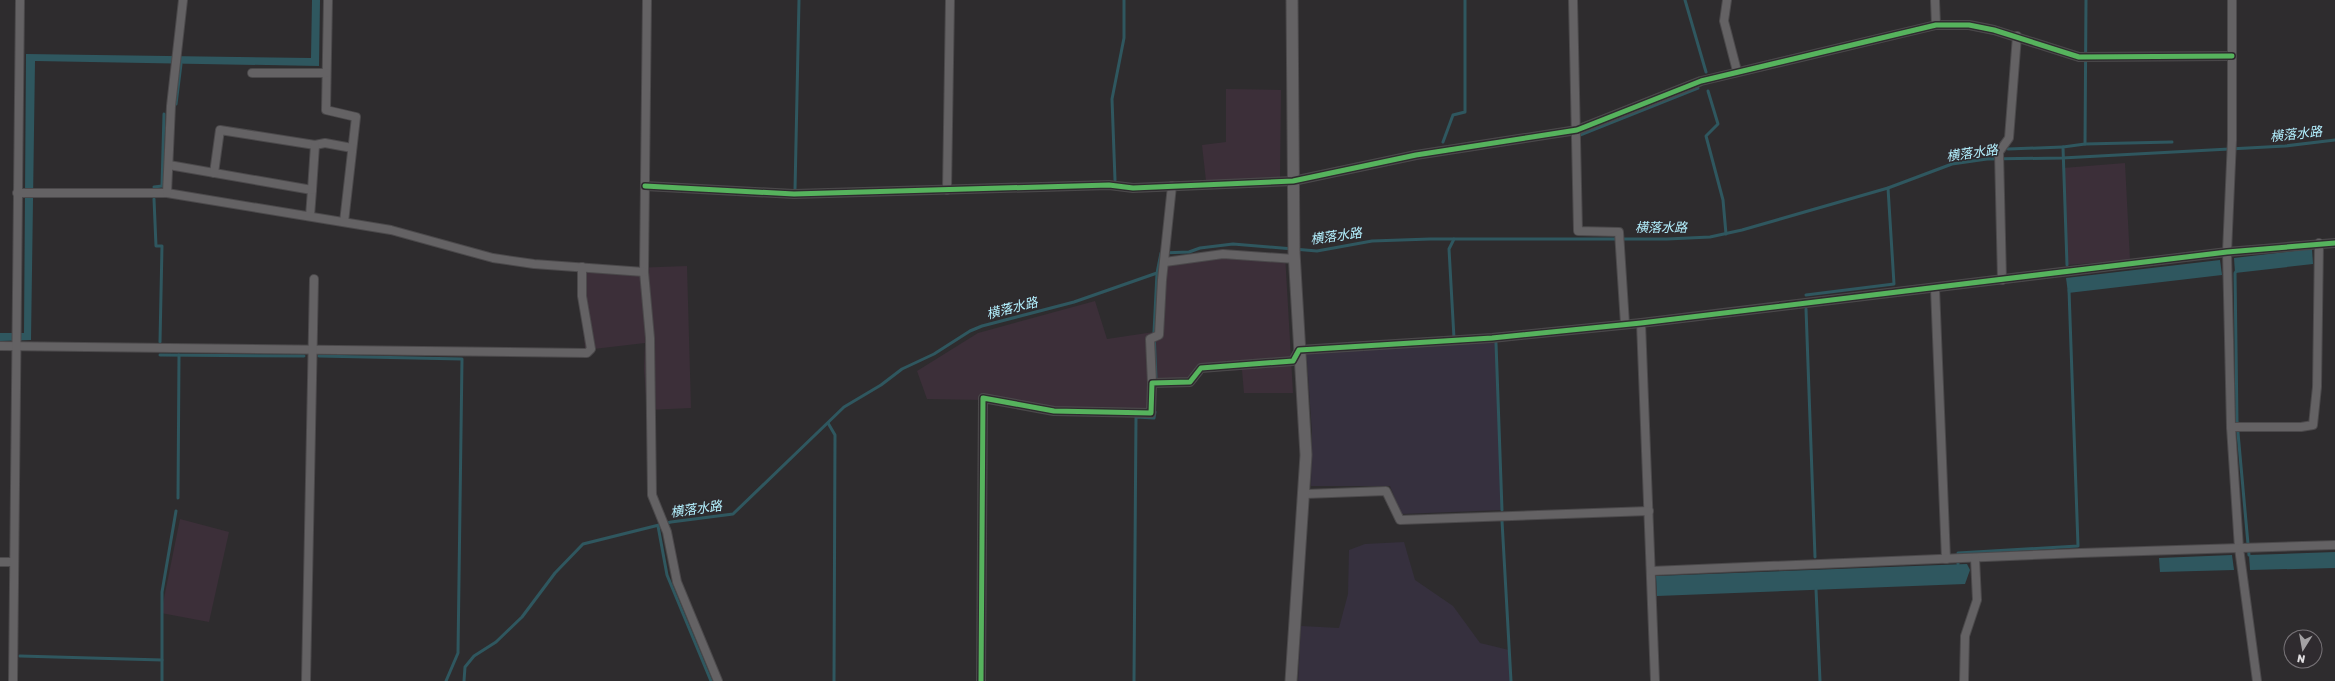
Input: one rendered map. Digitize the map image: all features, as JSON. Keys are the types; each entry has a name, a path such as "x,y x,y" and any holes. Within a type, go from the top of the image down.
{"street":[{"path":"13,681 13,562 20,0"},
{"path":"167,193 171,106 183,0"},
{"path":"328,0 326,110 356,117 344,222"},
{"path":"647,0 644,272 650,338 652,495 667,532 676,582 718,681"},
{"path":"947,190 950,0"},
{"path":"1291,681 1305,494 1306,455 1294,252 1292,0"},
{"path":"1574,0 1578,231 1619,232 1625,324"},
{"path":"1727,0 1724,21 1737,71"},
{"path":"1935,0 1936,25"},
{"path":"2232,0 2232,140 2227,252 2231,427 2239,548 2257,681"},
{"path":"645,186 794,194 1110,185 1133,188 1293,181 1416,155 1576,130 1702,81 1737,71 1936,25 1969,25 2018,36 2079,57 2232,56"},
{"path":"2002,280 1999,152 2009,138 2018,36"},
{"path":"252,72 326,74"},
{"path":"214,173 220,130 315,145 325,143 352,148"},
{"path":"310,216 315,145"},
{"path":"169,165 312,190"},
{"path":"981,681 983,398 1054,411 1151,413 1152,383 1150,339 1159,336 1162,280 1166,255 1172,186"},
{"path":"17,192 167,193 391,230 493,258 534,264 644,272"},
{"path":"2231,427 2243,428 2313,425 2317,387 2319,243"},
{"path":"1299,350 1492,338 1641,323 2227,252 2319,243 2335,243"},
{"path":"1166,255 1294,252"},
{"path":"0,346 587,353 591,349 582,296 582,267"},
{"path":"306,681 314,279"},
{"path":"1934,288 1946,559"},
{"path":"1641,323 1655,681"},
{"path":"1152,383 1190,382 1201,368 1293,361 1299,350"},
{"path":"1305,494 1386,491 1400,520 1648,511"},
{"path":"1651,571 2335,545"},
{"path":"1964,681 1965,636 1977,600 1975,558"},
{"path":"0,562 13,562"}],"shaded area":[{"path":"1226,89 1281,90 1280,178 1206,181 1202,145 1226,142"},
{"path":"2125,163 2130,260 2067,265 2063,168"},
{"path":"1223,251 1285,254 1293,393 1244,393 1242,370 1203,372 1190,386 1156,386 1154,418 1054,414 984,400 927,399 917,371 978,333 1095,301 1107,339 1154,332 1158,259"},
{"path":"687,266 691,408 647,410 644,369 645,343 585,350 578,270"},
{"path":"1496,335 1502,510 1401,514 1390,486 1311,486 1312,432 1306,347"},
{"path":"180,519 229,532 209,622 161,613"},
{"path":"1404,542 1415,580 1453,606 1480,643 1509,650 1511,681 1298,681 1301,626 1339,628 1348,594 1349,550 1365,544"}],"water":[{"path":"312,0 320,0 319,66 35,61 31,340 0,341 0,333 24,333 26,54 311,58"},
{"path":"2312,249 2313,264 2235,273 2234,258"},
{"path":"2220,260 2222,275 2068,293 2066,278"},
{"path":"2335,552 2335,568 2250,570 2249,555"},
{"path":"2232,555 2234,570 2160,572 2159,558"},
{"path":"1967,564 1970,570 1965,584 1657,596 1656,576"}],"waterway":[{"path":"795,190 799,0"},
{"path":"1115,180 1112,99 1124,38 1124,0"},
{"path":"1443,142 1453,115 1465,112 1465,0"},
{"path":"1685,0 1706,72"},
{"path":"2067,265 2063,147 2085,144 2086,0"},
{"path":"176,104 181,64"},
{"path":"1580,135 1698,88"},
{"path":"1708,91 1718,124 1706,136 1723,200 1726,234"},
{"path":"154,187 162,186 164,114"},
{"name":"横落水路","path":"464,681 465,667 474,656 496,642 522,617 555,573 583,544 671,522 733,514 844,407 881,385 902,369 934,354 970,331 982,326 1074,302 1157,273 1161,253 1189,252 1200,248 1233,244 1317,251 1372,241 1430,239 1667,239 1710,237 1742,230 1888,188 1952,164 1987,159 2062,158 2285,146 2335,140"},
{"path":"2085,144 2172,142"},
{"path":"2008,149 2063,147"},
{"path":"1806,295 1894,284 1888,188"},
{"path":"154,199 156,246 162,246 160,342"},
{"path":"1454,239 1449,249 1454,338"},
{"path":"2237,270 2235,273 2237,422 2249,555"},
{"path":"1156,378 1154,332 1157,273"},
{"path":"1958,564 1958,553 2078,546 2069,290"},
{"path":"1806,309 1815,557"},
{"path":"1496,343 1502,510"},
{"path":"160,355 304,356"},
{"path":"178,498 179,355"},
{"path":"319,356 462,359 458,653 446,681"},
{"path":"1134,681 1136,417 1154,418 1155,412"},
{"path":"828,423 835,435 834,681"},
{"path":"162,681 162,592 176,511"},
{"path":"1502,521 1511,681"},
{"path":"658,526 667,575 711,681"},
{"path":"1816,589 1820,681"},
{"path":"20,656 162,660"}],"cycle path":[{"path":"645,186 794,194 1109,185 1133,188 1293,181 1416,155 1577,130 1701,81 1936,25 1969,25 1994,30 2079,57 2232,56"},
{"path":"981,681 983,398 1054,411 1151,413 1152,383 1190,382 1201,368 1293,361 1299,350 1492,338 1641,323 2227,252 2335,243"}]}
